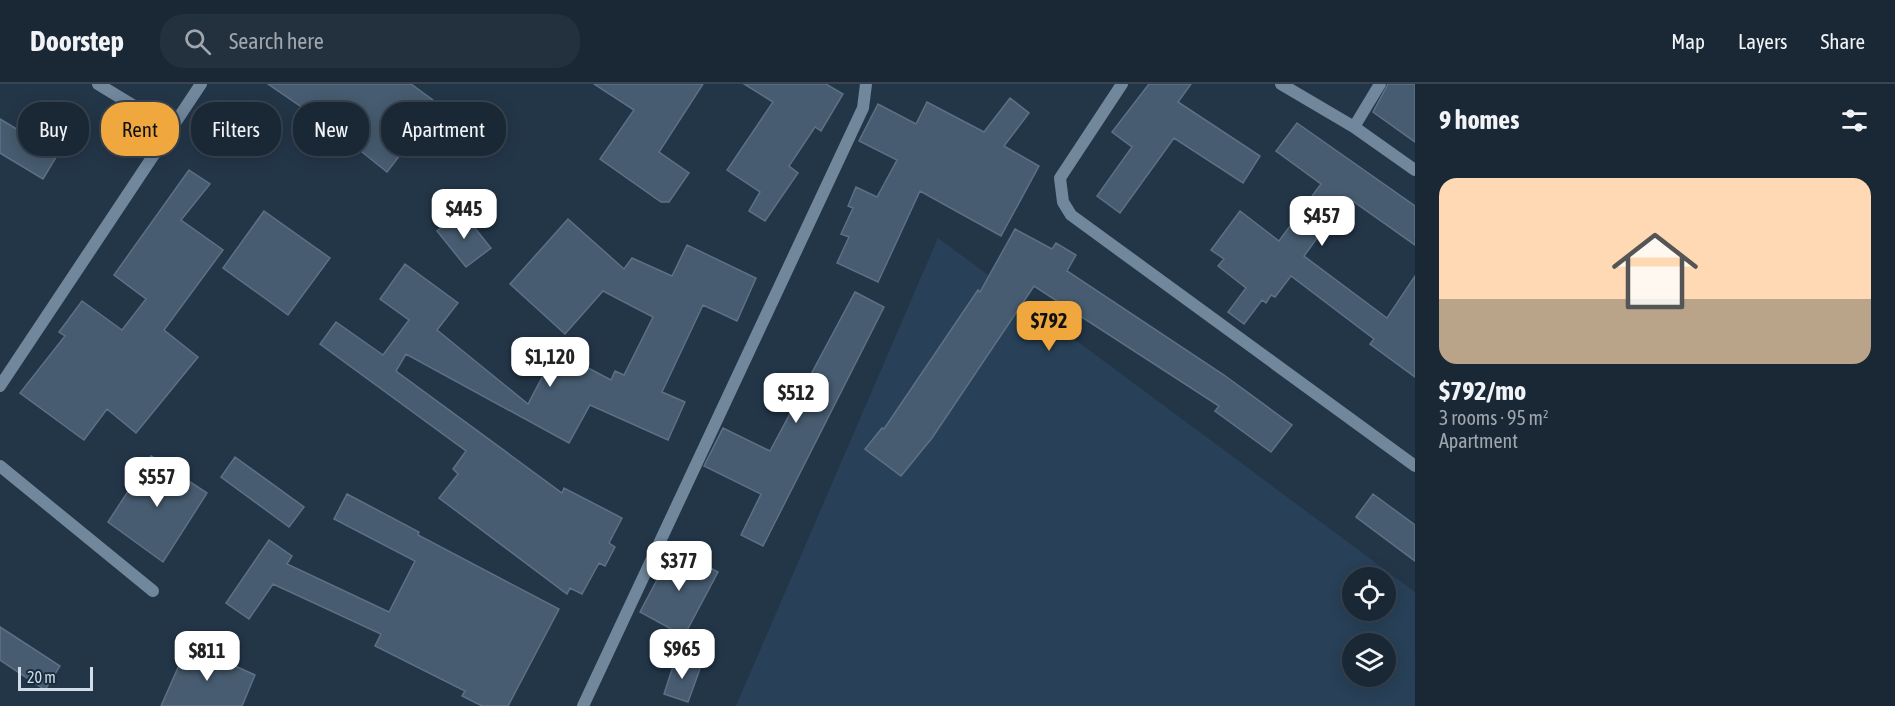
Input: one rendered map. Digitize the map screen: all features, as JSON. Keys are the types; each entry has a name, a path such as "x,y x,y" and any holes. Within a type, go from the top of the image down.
{"street":[{"path":"98,84 128,102"},
{"path":"179,118 201,84"},
{"path":"583,706 863,108 866,84"},
{"path":"1122,84 1060,178 1063,202 1071,215 1415,466"},
{"path":"1281,84 1354,127 1415,170"},
{"path":"1354,127 1380,84"},
{"path":"0,386 154,156"},
{"path":"0,466 153,591"}],"shaded area":[{"path":"938,238 1381,567 1342,567 1342,621 1396,621 1396,578 1415,592 1415,706 736,706"}],"building":[{"path":"268,84 411,84 436,102 381,102 381,156 399,156 387,172 367,156 369,156 369,102 294,102"},
{"path":"594,84 703,84 659,152 689,173 669,202 661,202 600,159 634,110"},
{"path":"744,84 826,84 843,94 821,131 815,127 789,166 798,173 765,221 749,211 760,192 727,170 773,102"},
{"path":"1149,84 1191,84 1178,102 1260,156 1243,183 1174,138 1120,213 1097,196 1132,147 1112,132"},
{"path":"1388,84 1415,84 1415,142 1373,112"},
{"path":"1010,98 1029,113 1004,146 1039,166 1001,236 920,191 878,282 837,263 849,237 841,234 853,208 848,206 856,187 877,197 897,160 859,141 878,104 916,124 927,102 984,132"},
{"path":"0,119 18,130 18,156 57,156 43,179 0,153"},
{"path":"1297,123 1415,206 1415,245 1347,197 1304,256 1387,318 1415,276 1415,377 1370,344 1374,339 1291,276 1275,297 1271,295 1266,303 1262,300 1244,324 1228,312 1246,288 1218,266 1224,259 1211,250 1240,211 1279,241 1321,184 1276,151"},
{"path":"189,170 210,184 181,220 223,250 164,330 198,357 136,433 107,409 84,440 20,393 65,336 59,332 82,301 122,330 146,299 114,275"},
{"path":"264,211 330,258 288,315 223,268"},
{"path":"462,212 491,248 466,267 437,231"},
{"path":"568,219 624,269 632,258 672,276 687,245 756,278 737,321 703,305 662,392 685,402 668,440 590,405 569,443 406,354 396,371 562,493 564,488 622,518 609,543 615,547 605,566 599,563 582,594 570,588 567,594 439,498 458,474 453,469 466,451 320,344 336,322 383,355 409,320 380,299 405,264 458,303 437,330 528,404 556,351 611,380 615,371 624,375 653,317 603,291 565,334 510,284"},
{"path":"1015,229 1052,249 1056,243 1076,255 1067,271 1224,375 1292,425 1271,452 1215,411 1219,406 1034,286 932,438 901,476 865,449 882,428 884,429 978,290 980,292"},
{"path":"855,292 884,307 763,546 741,535 761,494 704,466 723,428 770,451"},
{"path":"151,456 207,493 163,562 108,522"},
{"path":"235,457 304,507 289,527 221,477"},
{"path":"347,494 419,532 418,535 559,609 508,706 482,706 462,696 465,691 375,646 381,634 273,584 249,619 226,603 269,540 292,556 287,564 389,612 415,561 334,519"},
{"path":"1373,494 1415,525 1415,561 1356,517"},
{"path":"674,548 718,572 684,636 640,612"},
{"path":"0,627 60,666 45,690 0,660"},
{"path":"188,645 255,675 242,706 161,706"},
{"path":"676,657 701,666 688,702 664,694"}]}
